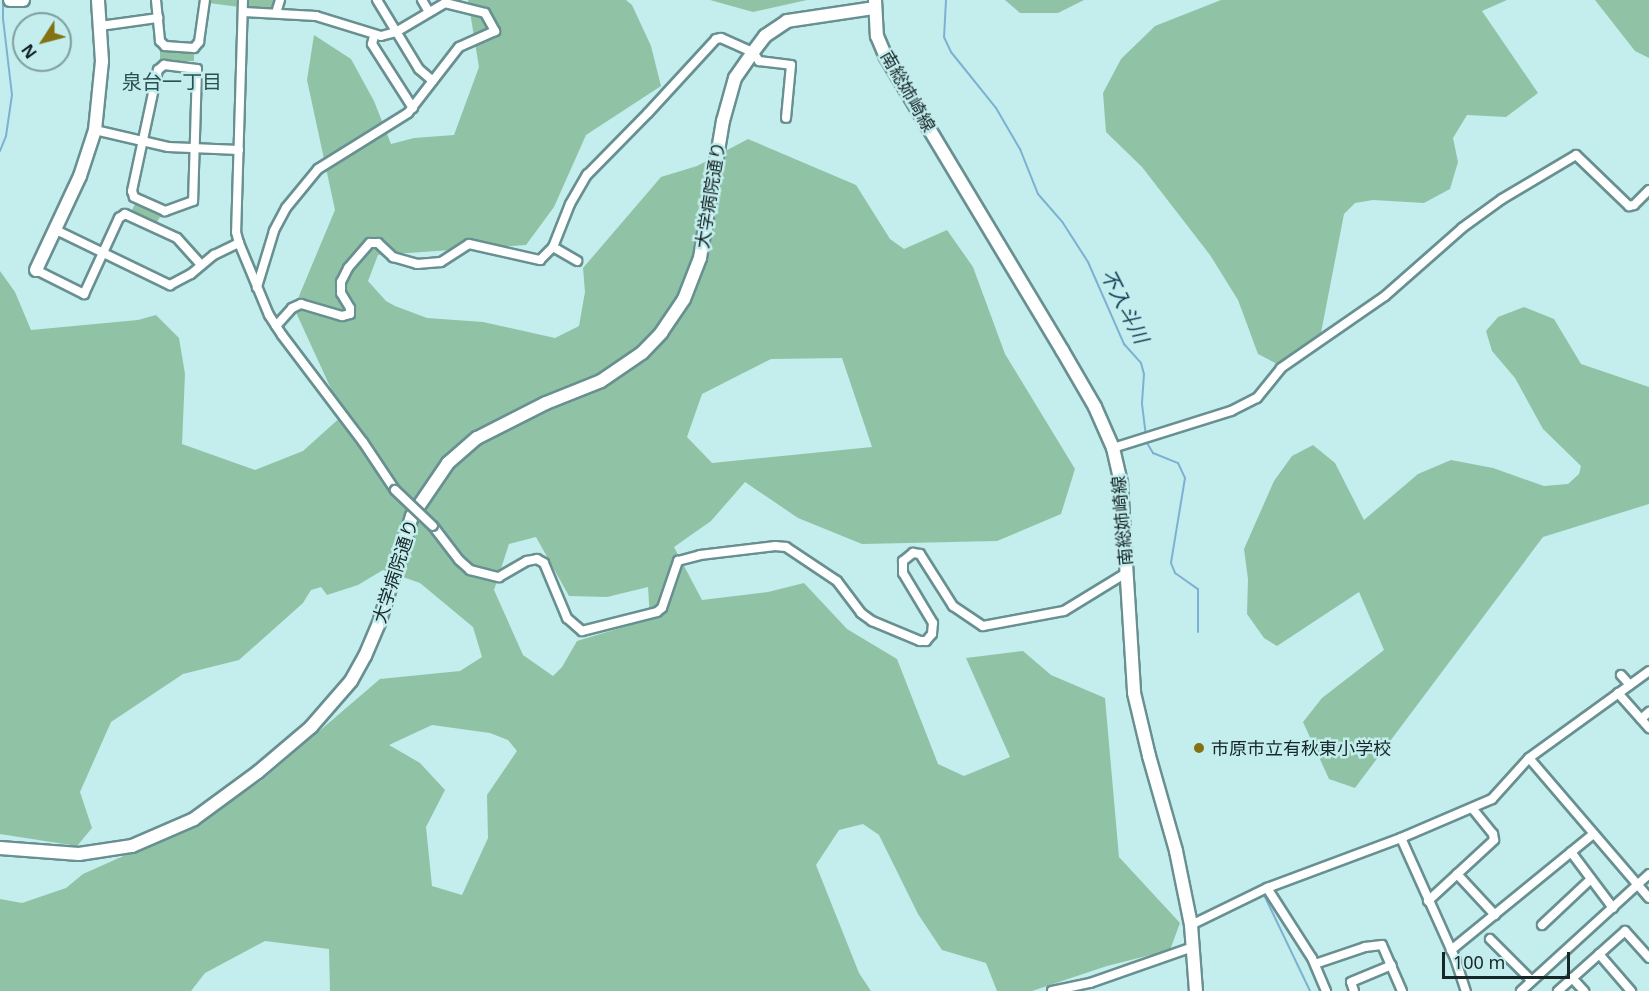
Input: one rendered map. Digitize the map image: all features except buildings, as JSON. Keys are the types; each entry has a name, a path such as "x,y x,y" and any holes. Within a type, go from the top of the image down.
{"street":[{"path":"10,0 23,0"},
{"path":"98,0 102,61 94,130 80,176 36,270 84,294 120,218 125,214 177,238 201,265"},
{"path":"156,0 160,41 165,46 194,48 199,42 205,0"},
{"path":"243,0 236,232 239,243 276,326 363,442 395,490 433,526 459,560 470,570 499,577 527,561 537,559 544,563 567,618 582,631 657,612 662,608 678,561 700,555 775,546 786,547 837,581 861,613 872,621 920,641 926,641 932,634 933,623 903,573 903,561 913,553 920,554 953,606 983,626 1064,611 1126,573"},
{"path":"276,13 280,0"},
{"path":"377,0 419,69 434,81"},
{"path":"422,0 429,12"},
{"path":"244,12 327,19 374,36 396,32 445,3 485,13 495,31 459,47 413,108 312,175 286,208 274,231 257,287"},
{"name":"大学病院通り","path":"0,848 79,854 132,846 164,833 194,819 258,772 332,706 351,681 365,656 380,620 412,516 448,463 477,438 546,403 601,381 642,353 661,333 684,299 700,258 723,121 735,78 765,36 787,21 875,4"},
{"name":"南総姉崎線","path":"875,4 877,36 886,57 1095,407 1113,448 1121,484 1134,693 1176,851 1191,925 1196,991"},
{"path":"100,26 158,18"},
{"path":"374,36 372,44 413,108"},
{"path":"276,326 291,308 301,304 342,316 350,314 350,308 340,293 341,282 348,268 370,243 378,243 393,257 407,262 428,264 449,259 469,244 540,260 553,247 570,204 587,175 648,113 711,42 721,38 753,52 759,61 791,65 786,118"},
{"path":"164,65 197,69 193,201 165,211 134,197 132,191 143,142 158,69 164,65"},
{"path":"94,130 143,142 195,149 239,150"},
{"path":"1113,448 1231,411 1257,398 1281,368 1385,296 1462,228 1502,199 1576,155 1629,206 1634,205 1649,190"},
{"path":"56,230 170,285 239,243"},
{"path":"553,247 577,261"},
{"path":"1191,925 1267,888 1401,838 1492,799 1529,758 1649,671"},
{"path":"1621,675 1630,685"},
{"path":"1618,693 1649,728"},
{"path":"1641,719 1649,712"},
{"path":"1529,758 1649,898"},
{"path":"1428,901 1495,837 1472,808"},
{"path":"1451,950 1593,834"},
{"path":"1401,838 1451,950 1466,991"},
{"path":"1571,852 1613,908"},
{"path":"1457,874 1495,915"},
{"path":"1521,991 1649,874"},
{"path":"1542,925 1591,879"},
{"path":"1267,888 1315,964 1326,991"},
{"path":"1558,991 1625,931 1649,958"},
{"path":"1490,939 1532,981"},
{"path":"1315,964 1365,946 1383,945 1402,991"},
{"path":"1052,991 1090,983 1193,946"},
{"path":"1599,954 1631,991"},
{"path":"1354,991 1351,982 1392,965"},
{"path":"1572,978 1584,991"}],"green space":[{"path":"209,0 276,0 274,8 247,8 209,3"},
{"path":"468,0 626,0 632,5 651,46 661,86 586,135 554,207 526,245 378,255 368,281 386,301 427,318 483,322 555,338 579,326 585,292 583,268 661,177 697,166 748,139 856,185 890,239 904,249 947,230 973,267 1005,354 1075,469 1061,514 997,541 862,544 798,518 745,482 711,521 674,547 702,600 768,592 804,583 847,629 897,659 938,764 964,776 1010,757 966,658 1023,651 1051,675 1105,698 1119,857 1180,923 1170,950 1107,966 1032,991 997,991 986,963 942,950 918,914 879,835 863,824 839,830 816,865 859,973 871,991 330,991 329,949 265,941 205,973 191,991 0,991 0,899 22,903 66,888 83,874 186,828 261,781 380,679 460,671 482,657 473,627 420,583 383,570 358,585 327,595 321,587 311,590 303,603 239,660 183,674 111,722 80,792 92,828 77,846 0,834 0,271 15,292 31,330 138,320 156,315 179,338 185,374 182,444 255,470 303,451 343,415 294,308 335,210 307,80 314,35 351,59 374,101 391,144 414,138 454,135 479,67","holes":["842,358 872,447 712,463 687,437 702,394 771,359","536,537 569,596 607,597 648,587 650,619 577,641 562,667 553,676 523,655 494,590 509,544","432,725 490,733 508,740 517,751 487,795 488,838 462,895 432,886 426,827 445,790 420,763 389,745"]},
{"path":"710,0 807,0 753,12"},
{"path":"1005,0 1084,0 1058,13 1020,13"},
{"path":"1221,0 1507,0 1482,11 1538,93 1506,117 1467,115 1453,138 1458,162 1450,189 1424,203 1373,200 1355,203 1344,214 1321,333 1307,355 1279,365 1258,354 1238,300 1210,255 1142,167 1106,132 1103,93 1121,59 1155,26"},
{"path":"1595,0 1649,0 1649,58 1635,51"},
{"path":"160,51 194,52 194,61 160,61"},
{"path":"137,200 162,214 155,225 131,212"},
{"path":"1524,307 1554,319 1581,364 1649,387 1649,504 1543,537 1355,788 1329,779 1303,722 1322,698 1384,650 1359,592 1277,646 1264,638 1247,614 1248,579 1244,549 1274,481 1292,456 1313,445 1335,463 1364,520 1418,474 1451,460 1493,468 1544,486 1568,484 1579,474 1581,466 1543,429 1515,378 1492,351 1486,331 1498,317"}],"waterway":[{"path":"0,151 6,136 12,95 3,0"},
{"name":"不入斗川","path":"946,0 944,37 951,52 996,108 1020,149 1038,194 1063,223 1088,262 1124,344 1141,363 1144,374 1142,404 1147,443 1153,453 1178,463 1185,478 1171,563 1175,573 1198,589 1198,632"},
{"name":"不入斗川","path":"1265,897 1310,991"}],"place":[{"name":"市原市立有秋東小学校","path":"1199,748"}],"district":[{"name":"泉台一丁目","path":"172,81"}]}
